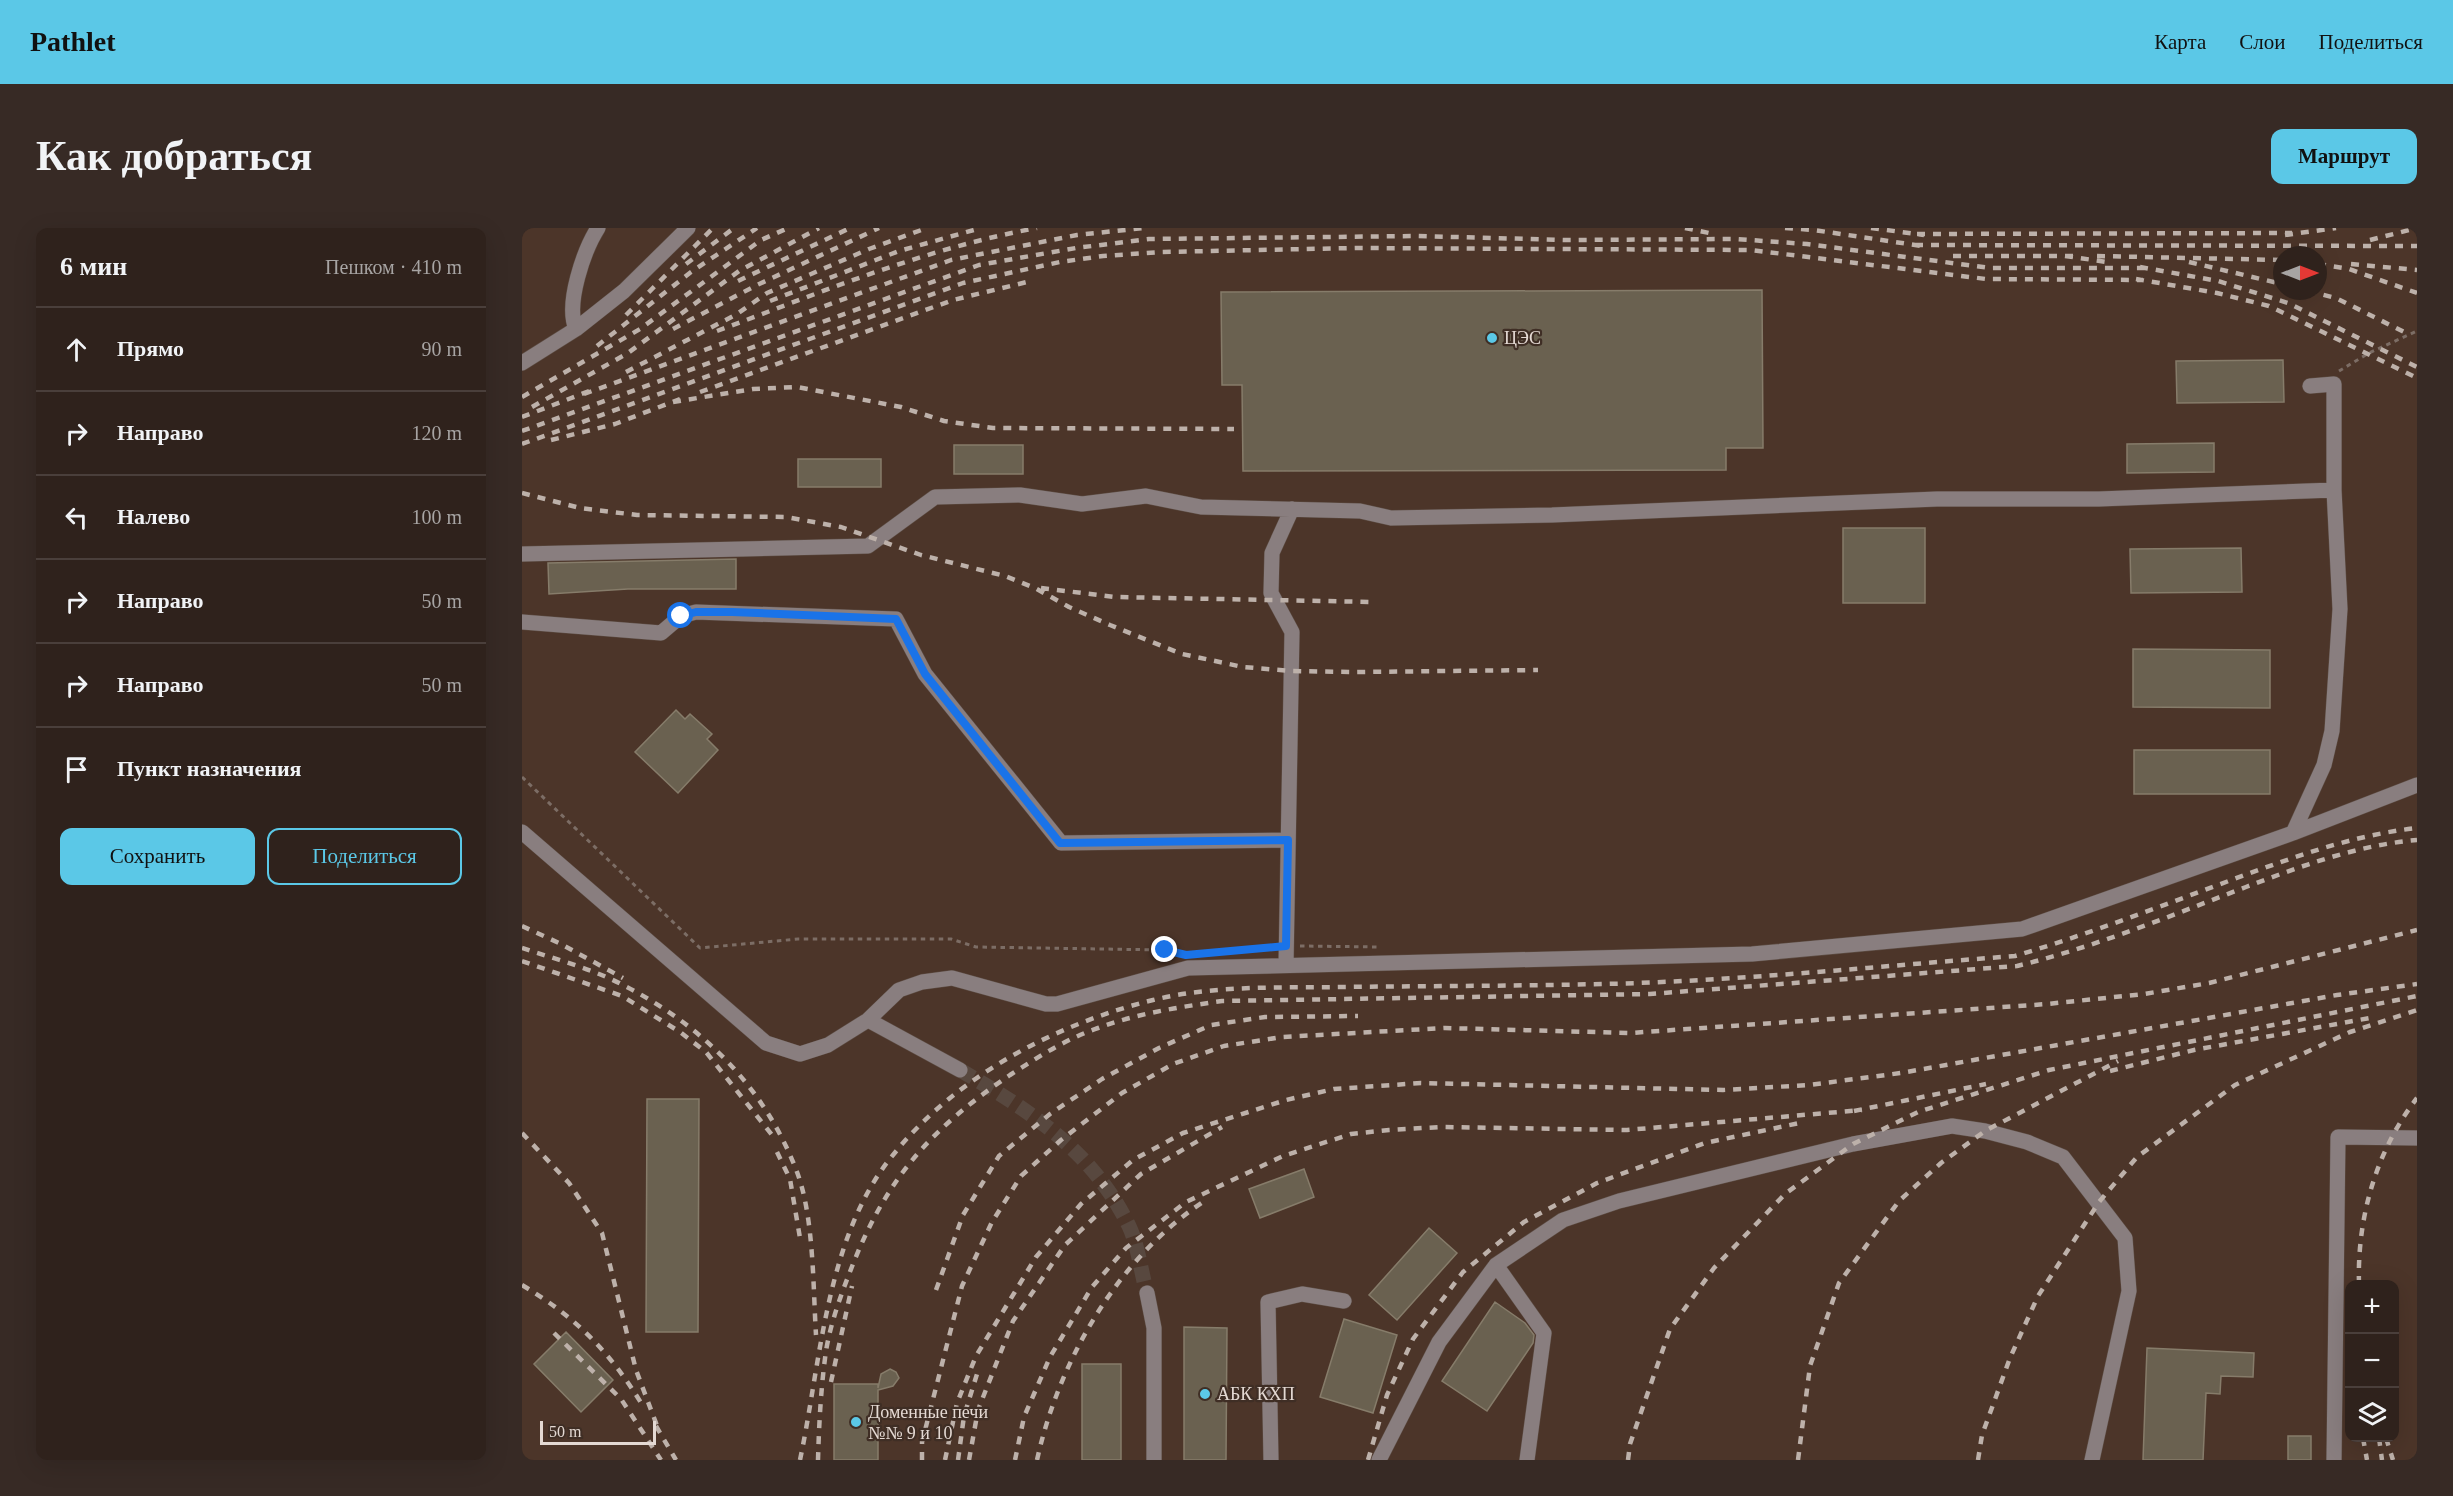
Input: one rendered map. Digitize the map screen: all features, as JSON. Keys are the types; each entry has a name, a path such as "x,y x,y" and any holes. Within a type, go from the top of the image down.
{"lane":[{"path":"576,329 572,319 578,279 591,239 598,228"},
{"path":"522,363 576,329 624,291 688,228"},
{"path":"2293,833 2325,765 2332,731 2340,609 2334,490 2334,384 2310,386"},
{"path":"522,554 868,546 934,497 1020,495 1082,504 1146,496 1202,507 1360,511 1391,518 1587,513 1937,499 2099,499 2334,490"},
{"path":"1286,965 1292,632 1271,593 1272,553 1292,509"},
{"path":"522,622 661,633 681,616 696,612 896,619 925,674 1060,843 1288,840"},
{"path":"522,832 766,1043 800,1054 828,1045 868,1020 899,990 922,981 952,978 1046,1004 1058,1004 1188,969 1752,954 2022,929 2293,833 2417,785"},
{"path":"868,1020 960,1070"},
{"path":"1379,1460 1439,1342 1496,1265 1563,1220 1619,1201 1853,1144 1952,1126 1985,1131 2027,1142 2063,1157 2125,1238 2129,1291 2092,1460"},
{"path":"2334,1460 2338,1137 2417,1138"},
{"path":"1496,1265 1544,1333 1527,1460"},
{"path":"1147,1293 1154,1328 1154,1460"},
{"path":"1271,1460 1268,1302 1302,1294 1344,1301"}],"path":[{"path":"2334,384 2334,374 2369,353 2417,331"},
{"path":"522,777 700,948 798,939 951,939 976,947 1165,950 1186,955"},
{"path":"1242,950 1286,946 1380,947"}],"shaded area":[{"path":"522,228 2417,228 2417,1460 522,1460"}],"building":[{"name":"ЦЭС","path":"1762,290 1763,448 1726,448 1726,470 1243,471 1242,385 1222,385 1221,292"},
{"path":"2283,360 2284,402 2177,403 2176,361"},
{"path":"2214,443 2214,472 2127,473 2127,444"},
{"path":"954,445 1023,445 1023,474 954,474"},
{"path":"798,459 881,459 881,487 798,487"},
{"path":"1843,528 1925,528 1925,603 1843,603"},
{"path":"2241,548 2242,592 2131,593 2130,549"},
{"path":"736,559 736,589 628,589 549,594 548,563"},
{"path":"2133,649 2270,650 2270,708 2133,707"},
{"path":"676,710 685,719 690,714 712,734 707,739 718,750 678,793 635,752"},
{"path":"2134,750 2270,750 2270,794 2134,794"},
{"path":"647,1099 699,1099 698,1332 646,1332"},
{"path":"1304,1169 1314,1197 1260,1218 1249,1189"},
{"path":"1429,1228 1457,1253 1397,1320 1369,1295"},
{"path":"1495,1302 1525,1323 1534,1335 1533,1343 1487,1411 1442,1381"},
{"path":"1344,1319 1397,1335 1373,1413 1320,1397"},
{"name":"АБК КХП","path":"1184,1327 1227,1328 1226,1460 1184,1460"},
{"path":"566,1332 613,1380 581,1412 534,1364"},
{"path":"2147,1348 2254,1353 2253,1377 2221,1376 2220,1394 2206,1393 2203,1460 2143,1460"},
{"path":"1082,1364 1121,1364 1121,1460 1082,1460"},
{"name":"Доменные печи №№ 9 и 10","path":"890,1369 896,1372 899,1378 893,1386 878,1390 878,1460 834,1460 834,1384 878,1384 878,1388 881,1374"},
{"path":"2288,1436 2311,1436 2311,1460 2288,1460"}],"tunnel":[{"path":"960,1070 1034,1117 1078,1154 1097,1175 1114,1199 1132,1233 1147,1293"}],"railway":[{"path":"626,315 713,228"},
{"path":"686,264 734,228"},
{"path":"597,346 691,272 757,228"},
{"path":"522,397 640,329 761,240 788,228"},
{"path":"532,407 628,353 739,271 819,228"},
{"path":"738,281 850,228"},
{"path":"673,329 757,285 879,228"},
{"path":"626,372 737,314 767,293 869,249 927,228"},
{"path":"770,301 899,251 981,228"},
{"path":"717,331 915,259 1037,228"},
{"path":"584,394 951,260 1077,235 1144,228"},
{"path":"1685,228 1709,233"},
{"path":"1785,228 1922,246"},
{"path":"1871,228 1924,235"},
{"path":"2285,235 2336,228"},
{"path":"2370,240 2417,228"},
{"path":"1917,234 2292,233"},
{"path":"522,431 979,265 1076,248 1149,239 1417,236 1567,240 1735,239 1807,244 1990,268 2146,268"},
{"path":"1915,245 2417,246"},
{"path":"522,444 963,283 1060,262 1103,256 1162,252 1356,248 1751,250 1986,279 2143,280"},
{"path":"1953,256 2073,256"},
{"path":"2065,256 2107,262"},
{"path":"2097,256 2273,260"},
{"path":"2189,262 2273,282"},
{"path":"2351,264 2417,270"},
{"path":"2327,265 2349,269 2417,293"},
{"path":"2140,267 2218,281 2288,303 2417,367"},
{"path":"2136,279 2217,293 2269,306 2417,378"},
{"path":"700,392 953,300 1031,281"},
{"path":"2327,296 2336,298 2410,335"},
{"path":"673,402 753,389 797,387 901,407 944,421 993,428 1234,429"},
{"path":"522,417 592,390"},
{"path":"551,440 615,424 680,399"},
{"path":"522,493 580,508 637,515 786,517 841,527 921,555 1005,576 1035,588 1069,607 1182,654 1243,667 1291,671 1357,672 1538,670"},
{"path":"1041,588 1115,597 1374,602"},
{"path":"800,1460 829,1301 853,1223 871,1187 893,1155 918,1127 947,1101 1010,1057 1080,1023 1153,1000 1223,990 1654,982 2015,956 2098,929 2301,855 2347,841 2417,828"},
{"path":"818,1460 823,1378 831,1329 853,1264 881,1205 915,1156 957,1115 1021,1068 1086,1032 1144,1014 1222,1001 1650,994 2017,966 2104,940 2330,858 2373,846 2417,840"},
{"path":"522,926 559,943 623,978"},
{"path":"922,1460 922,1442 962,1286 992,1222 1021,1176 1061,1140 1122,1093 1173,1064 1224,1046 1282,1037 1445,1028 1630,1033 2047,1004 2144,994 2209,983 2417,930"},
{"path":"522,948 597,973 650,1000 678,1018 703,1039 727,1061 748,1086 784,1141 803,1190 812,1252 816,1335"},
{"path":"522,961 622,996 680,1032 706,1052 772,1135"},
{"path":"945,1460 957,1403 976,1356 1036,1257 1081,1204 1133,1160 1183,1133 1286,1100 1334,1089 1421,1083 1723,1090 1809,1085 1901,1073 2337,995 2417,984"},
{"path":"1628,1460 1630,1444 1670,1329 1714,1268 1785,1194 1853,1144 1918,1112 2049,1070 2417,996"},
{"path":"1978,1460 1982,1435 2010,1358 2038,1296 2099,1202 2137,1157 2235,1085 2350,1032 2417,1010"},
{"path":"936,1290 963,1215 999,1156 1050,1114 1102,1079 1159,1048 1211,1025 1265,1017 1358,1016"},
{"path":"2110,1071 2194,1050 2375,1017"},
{"path":"1798,1460 1810,1366 1839,1283 1899,1201 1941,1163 1985,1131 2118,1061"},
{"path":"1854,1111 1986,1084"},
{"path":"2359,1280 2361,1235 2372,1186 2390,1140 2417,1098"},
{"path":"1015,1460 1024,1417 1050,1357 1092,1287 1126,1248 1186,1202 1283,1156 1351,1134 1389,1130 1441,1127 1627,1130 1862,1110"},
{"path":"1368,1460 1387,1395 1413,1339 1463,1272 1524,1222 1597,1183 1705,1143 1804,1122"},
{"path":"969,1460 978,1410 1013,1321 1065,1245 1141,1174 1222,1127"},
{"path":"522,1133 569,1183 602,1233 636,1370 659,1431"},
{"path":"777,1152 790,1179 801,1244"},
{"path":"1037,1460 1060,1385 1097,1314 1146,1250 1175,1223 1206,1200"},
{"path":"522,1285 559,1310 591,1338 618,1369 643,1406"},
{"path":"831,1382 852,1286"},
{"path":"554,1333 621,1399 661,1460"},
{"path":"958,1460 964,1416 977,1374"},
{"path":"656,1426 676,1460"},
{"path":"2364,1442 2367,1460"},
{"path":"2380,1442 2382,1460"},
{"path":"2387,1442 2393,1460"}],"place":[{"name":"ЦЭС","path":"1492,338"},
{"name":"АБК КХП","path":"1205,1394"},
{"name":"Доменные печи №№ 9 и 10","path":"856,1422"}],"route":[{"path":"681,616 696,612 732,612 896,619 925,674 1060,843 1288,840 1286,946 1186,955 1165,950"}]}
